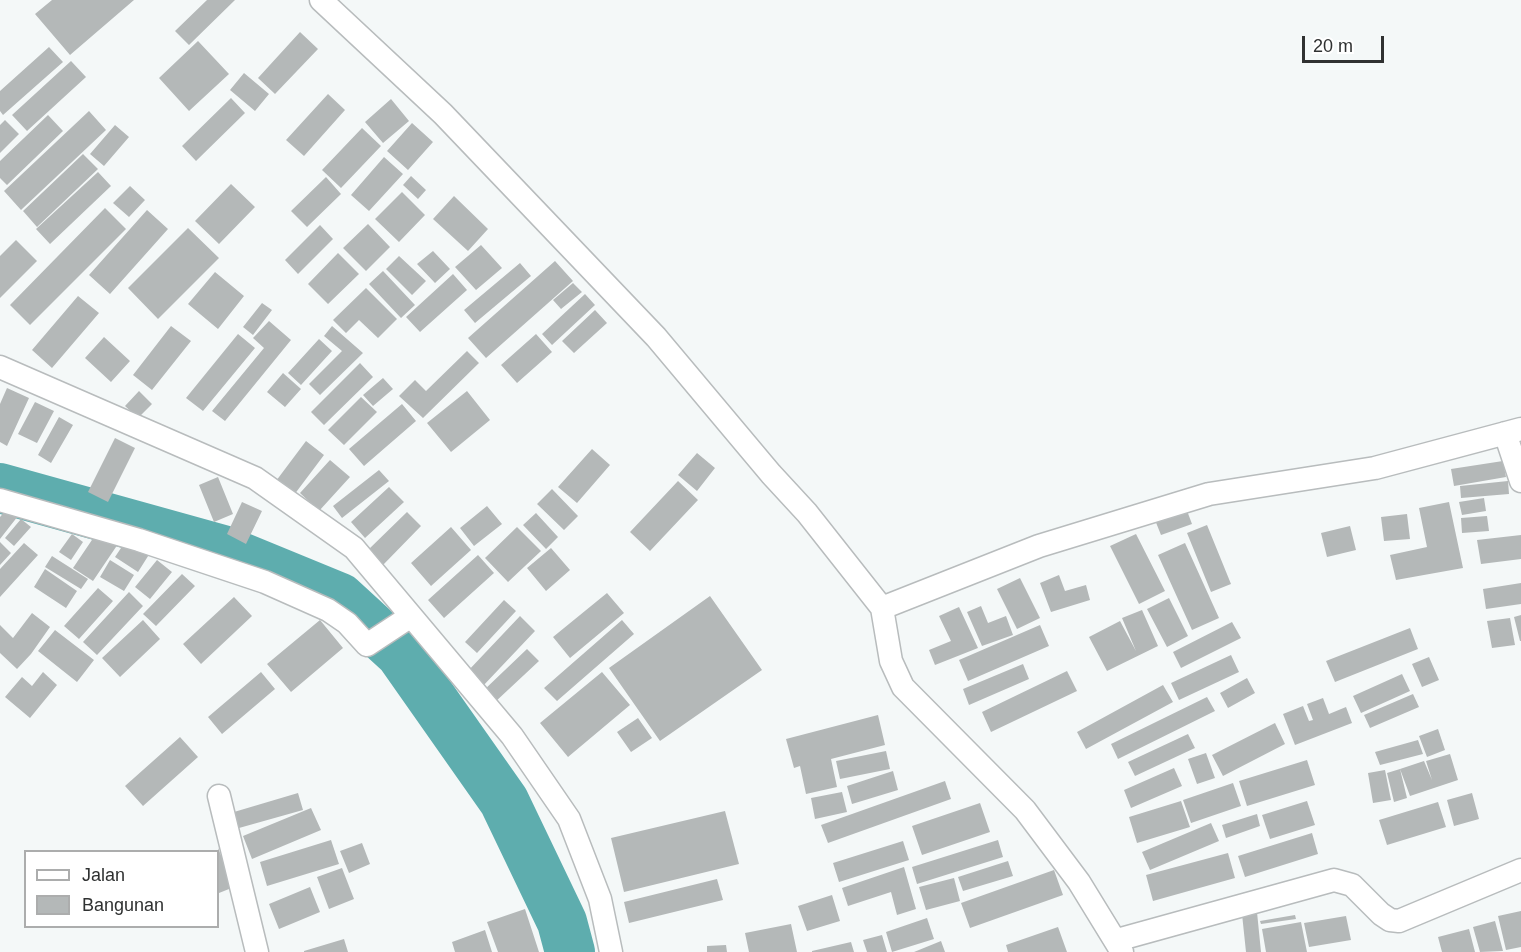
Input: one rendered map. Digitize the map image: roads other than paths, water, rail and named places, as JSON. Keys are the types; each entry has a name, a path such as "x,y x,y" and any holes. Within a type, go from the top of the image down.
{"street":[{"path":"321,0 443,114 656,337 771,474 807,513 882,608 891,661 903,687 1025,810 1079,882 1119,946 1334,880 1352,885 1381,914 1389,920 1399,921 1521,870"},
{"path":"0,368 255,478 354,548 405,620 512,736 569,819 600,899 611,952"},
{"path":"882,608 1039,546 1209,494 1375,468 1513,431 1521,481"},
{"path":"0,500 139,540 265,582 328,610 347,623 363,644 370,645 405,620"},
{"path":"219,796 257,952"}],"waterway":[{"path":"0,488 223,550 340,598 400,653 504,801 562,922 570,952"}]}
